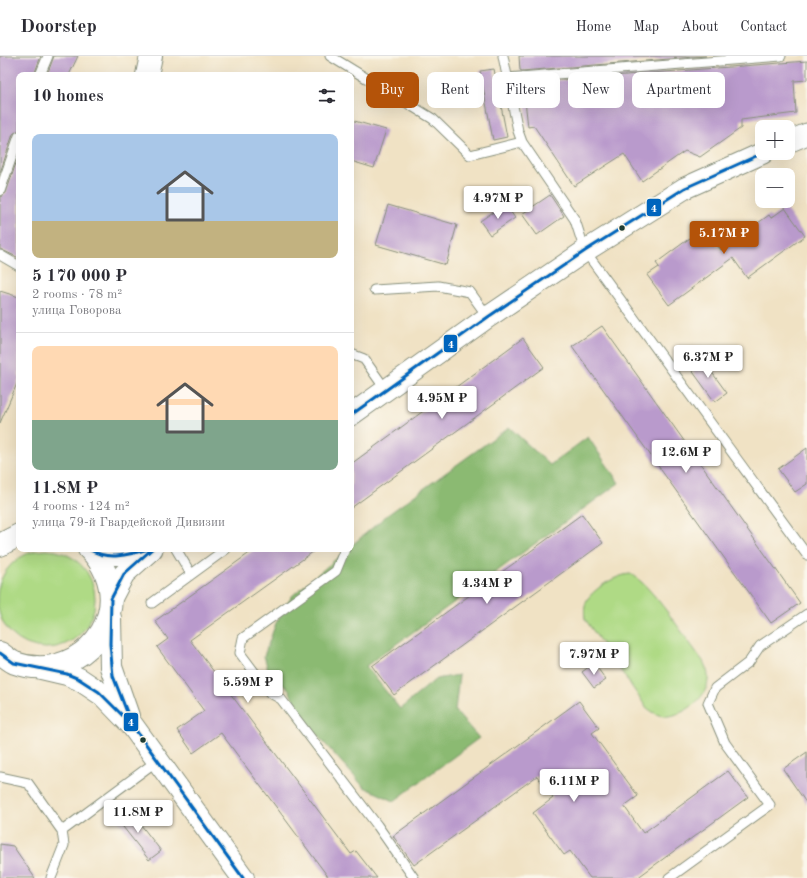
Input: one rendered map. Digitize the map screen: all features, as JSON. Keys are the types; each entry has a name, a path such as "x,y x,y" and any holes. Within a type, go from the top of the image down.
{"main road":[{"path":"148,72 151,56"},
{"path":"92,552 102,565 109,582 110,644 113,676 132,726"},
{"path":"36,667 49,667 67,663 82,655 92,647 102,632 110,606"},
{"path":"5,660 68,674 99,692 132,726 243,878"}],"street":[{"path":"795,139 807,134"},
{"path":"354,413 488,317 585,251 685,188 755,157"},
{"path":"98,552 112,556 138,552"},
{"path":"110,606 124,574 149,552"}],"lane":[{"path":"41,72 48,56"},
{"path":"330,56 433,119 470,155 522,142"},
{"path":"502,56 506,72"},
{"path":"560,74 781,56"},
{"path":"513,108 518,132 522,142 575,220 585,251 807,555"},
{"path":"0,192 16,145"},
{"path":"0,255 16,264"},
{"path":"374,290 438,286 470,292 488,317"},
{"path":"354,355 364,359 386,390"},
{"path":"178,552 191,574"},
{"path":"152,603 222,552"},
{"path":"344,552 336,571 243,638 240,653 270,693 281,699 377,825 414,878"},
{"path":"669,878 770,805 725,744 708,703 715,688 749,662 760,646 807,614"},
{"path":"62,831 158,760"},
{"path":"0,777 28,783 62,831 64,845 51,878"}],"green space":[{"path":"509,427 550,465 588,437 619,483 366,666 400,709 436,679 459,675 455,711 479,738 394,801 364,787 299,715 289,689 270,676 264,656 276,623 292,596 344,552 354,552 354,543 386,516"},
{"path":"33,552 59,552 73,558 81,564 87,572 94,589 94,609 87,626 81,634 73,640 56,647 36,647 19,640 11,634 5,626 -1,612 -1,586 5,572 11,564 19,558"},
{"path":"630,574 648,588 658,600 703,661 707,670 708,683 705,690 696,702 683,712 666,716 654,713 646,707 585,619 585,605 587,599 593,593 602,585"}],"building":[{"path":"0,56 41,56 35,72 16,72 16,132 13,134 0,173"},
{"path":"54,56 78,56 70,72 48,72"},
{"path":"519,56 706,56 522,71 520,70"},
{"path":"807,61 807,80 794,81 796,113 741,120 741,128 700,157 685,151 642,181 624,154 574,186 534,126 528,127 526,108 560,108 560,80 568,80 568,108 624,108 624,75 632,75 632,108 725,108 725,72 665,72"},
{"path":"494,69 495,72 492,72 492,108 501,108 507,137 493,140 484,92 484,72 480,71"},
{"path":"354,121 386,130 374,168 354,162"},
{"path":"16,163 16,257 0,249 0,197 6,193"},
{"path":"550,195 564,216 537,235 522,214"},
{"path":"505,204 515,218 490,235 480,221"},
{"path":"388,205 457,225 446,265 376,245"},
{"path":"785,208 805,236 747,278 733,258 669,305 647,275 659,267 656,263 690,238 693,242 707,232 721,250 769,215 771,218"},
{"path":"0,291 16,296 16,386 0,423"},
{"path":"602,326 800,603 771,623 572,346"},
{"path":"523,338 544,367 354,506 354,462"},
{"path":"700,356 727,393 715,402 688,365"},
{"path":"807,448 807,484 795,492 778,469"},
{"path":"582,514 603,543 394,695 372,666"},
{"path":"251,552 313,552 190,640 351,854 356,851 377,878 329,878 221,733 193,753 177,730 204,711 157,647 168,639 155,621"},
{"path":"594,663 606,680 594,688 582,672"},
{"path":"579,701 599,728 592,733 638,796 624,806 643,833 728,771 748,797 637,878 590,878 570,851 564,855 533,813 553,798 537,776 414,865 393,836"},
{"path":"807,752 807,804 783,769"},
{"path":"128,808 161,851 149,860 116,818"},
{"path":"0,844 13,846 35,878 0,878"}],"transit line":[{"name":"4","path":"354,413 488,317 585,251 685,188 755,157"},
{"name":"4","path":"94,552 111,556 126,555 137,552"},
{"name":"4","path":"149,552 124,574 111,599 110,644 113,676 132,725 243,878"},
{"name":"4","path":"0,653 14,663 67,674 79,679 99,692 131,724"}]}
